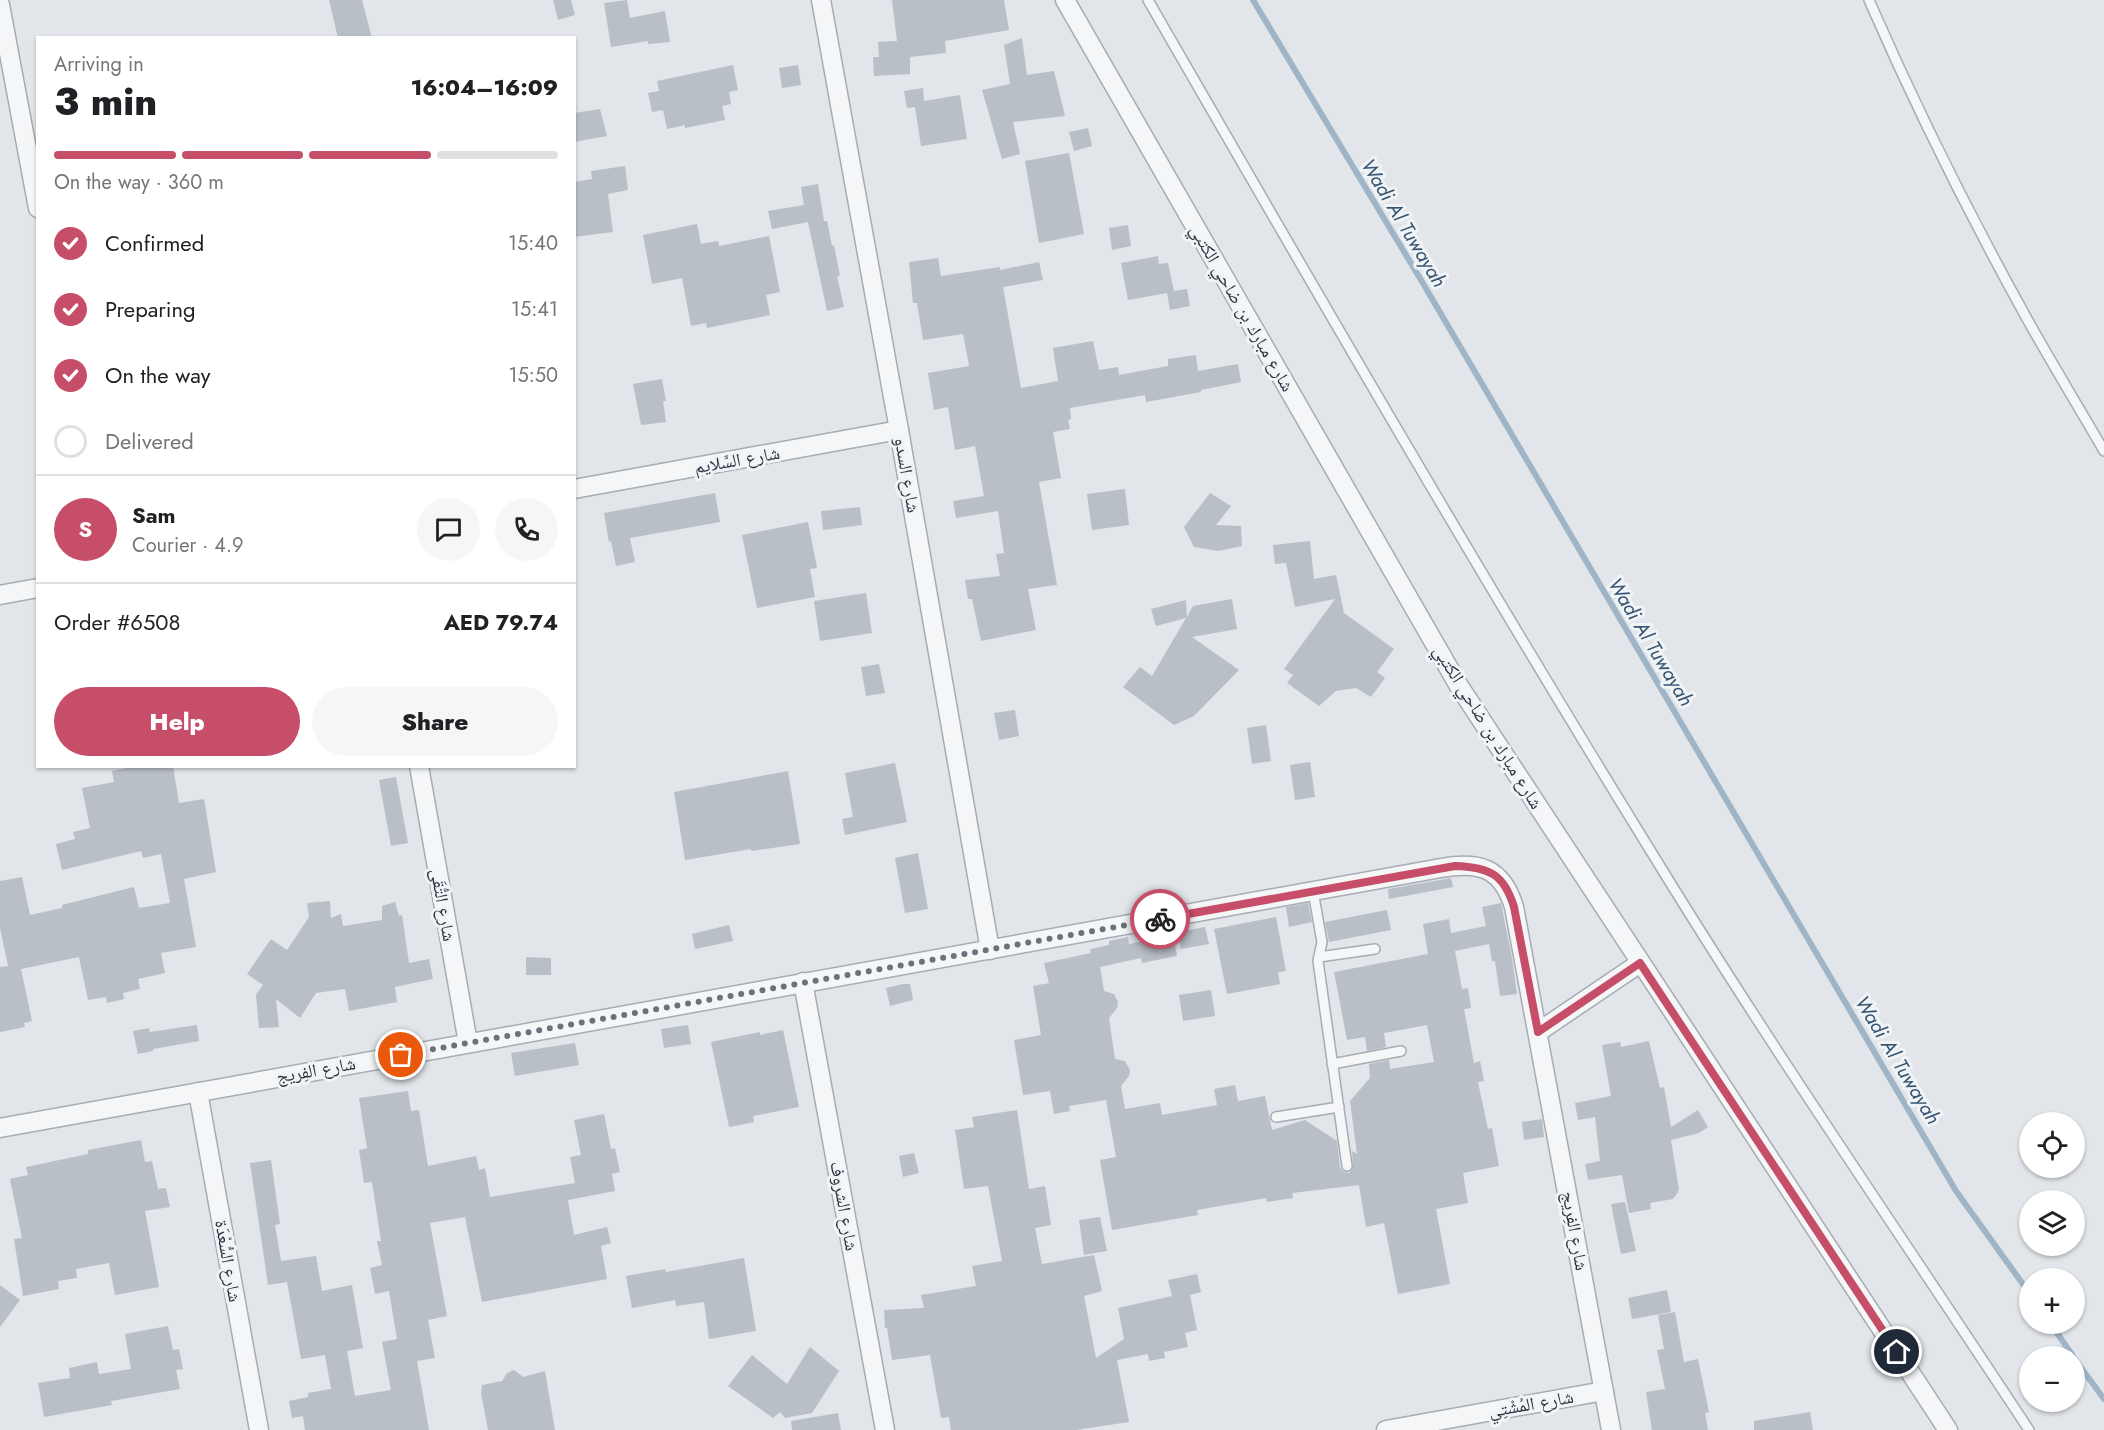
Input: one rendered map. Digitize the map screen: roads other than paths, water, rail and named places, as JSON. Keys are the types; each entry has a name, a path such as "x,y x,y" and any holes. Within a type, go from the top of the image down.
{"street":[{"name":"شارع السدو","path":"821,0 990,950"},
{"name":"شارع مبارك بن ضاحي الكتبي","path":"1065,0 1459,686 1948,1430"},
{"path":"0,5 36,197"},
{"name":"شارع السَّلايم","path":"576,489 899,430"},
{"path":"0,595 36,588"},
{"name":"شارع التُّقَى","path":"419,768 468,1043"},
{"name":"شارع الفِريج","path":"0,1128 1455,866 1484,869 1497,875 1509,889 1514,907 1611,1430"},
{"path":"1538,1032 1640,963"},
{"name":"شارع الشروف","path":"803,982 885,1430"},
{"name":"شارع السُّعْدَة","path":"198,1092 259,1430"},
{"name":"شارع المُشْتِي","path":"1386,1430 1604,1391"}],"lane":[{"path":"1148,0 1484,578 1651,852 1814,1106 2029,1430"},
{"path":"1869,0 1897,65 1960,193 2027,320 2104,451"},
{"path":"1313,891 1322,942 1318,961 1347,1166"},
{"path":"1319,957 1375,949"},
{"path":"1332,1064 1401,1051"},
{"path":"1276,1117 1339,1107"}],"waterway":[{"name":"Wadi Al Tuwayah","path":"1253,0 1421,280 1956,1191 2019,1279"},
{"name":"Wadi Al Tuwayah","path":"2058,1334 2066,1346"},
{"name":"Wadi Al Tuwayah","path":"2085,1373 2104,1399"}]}
